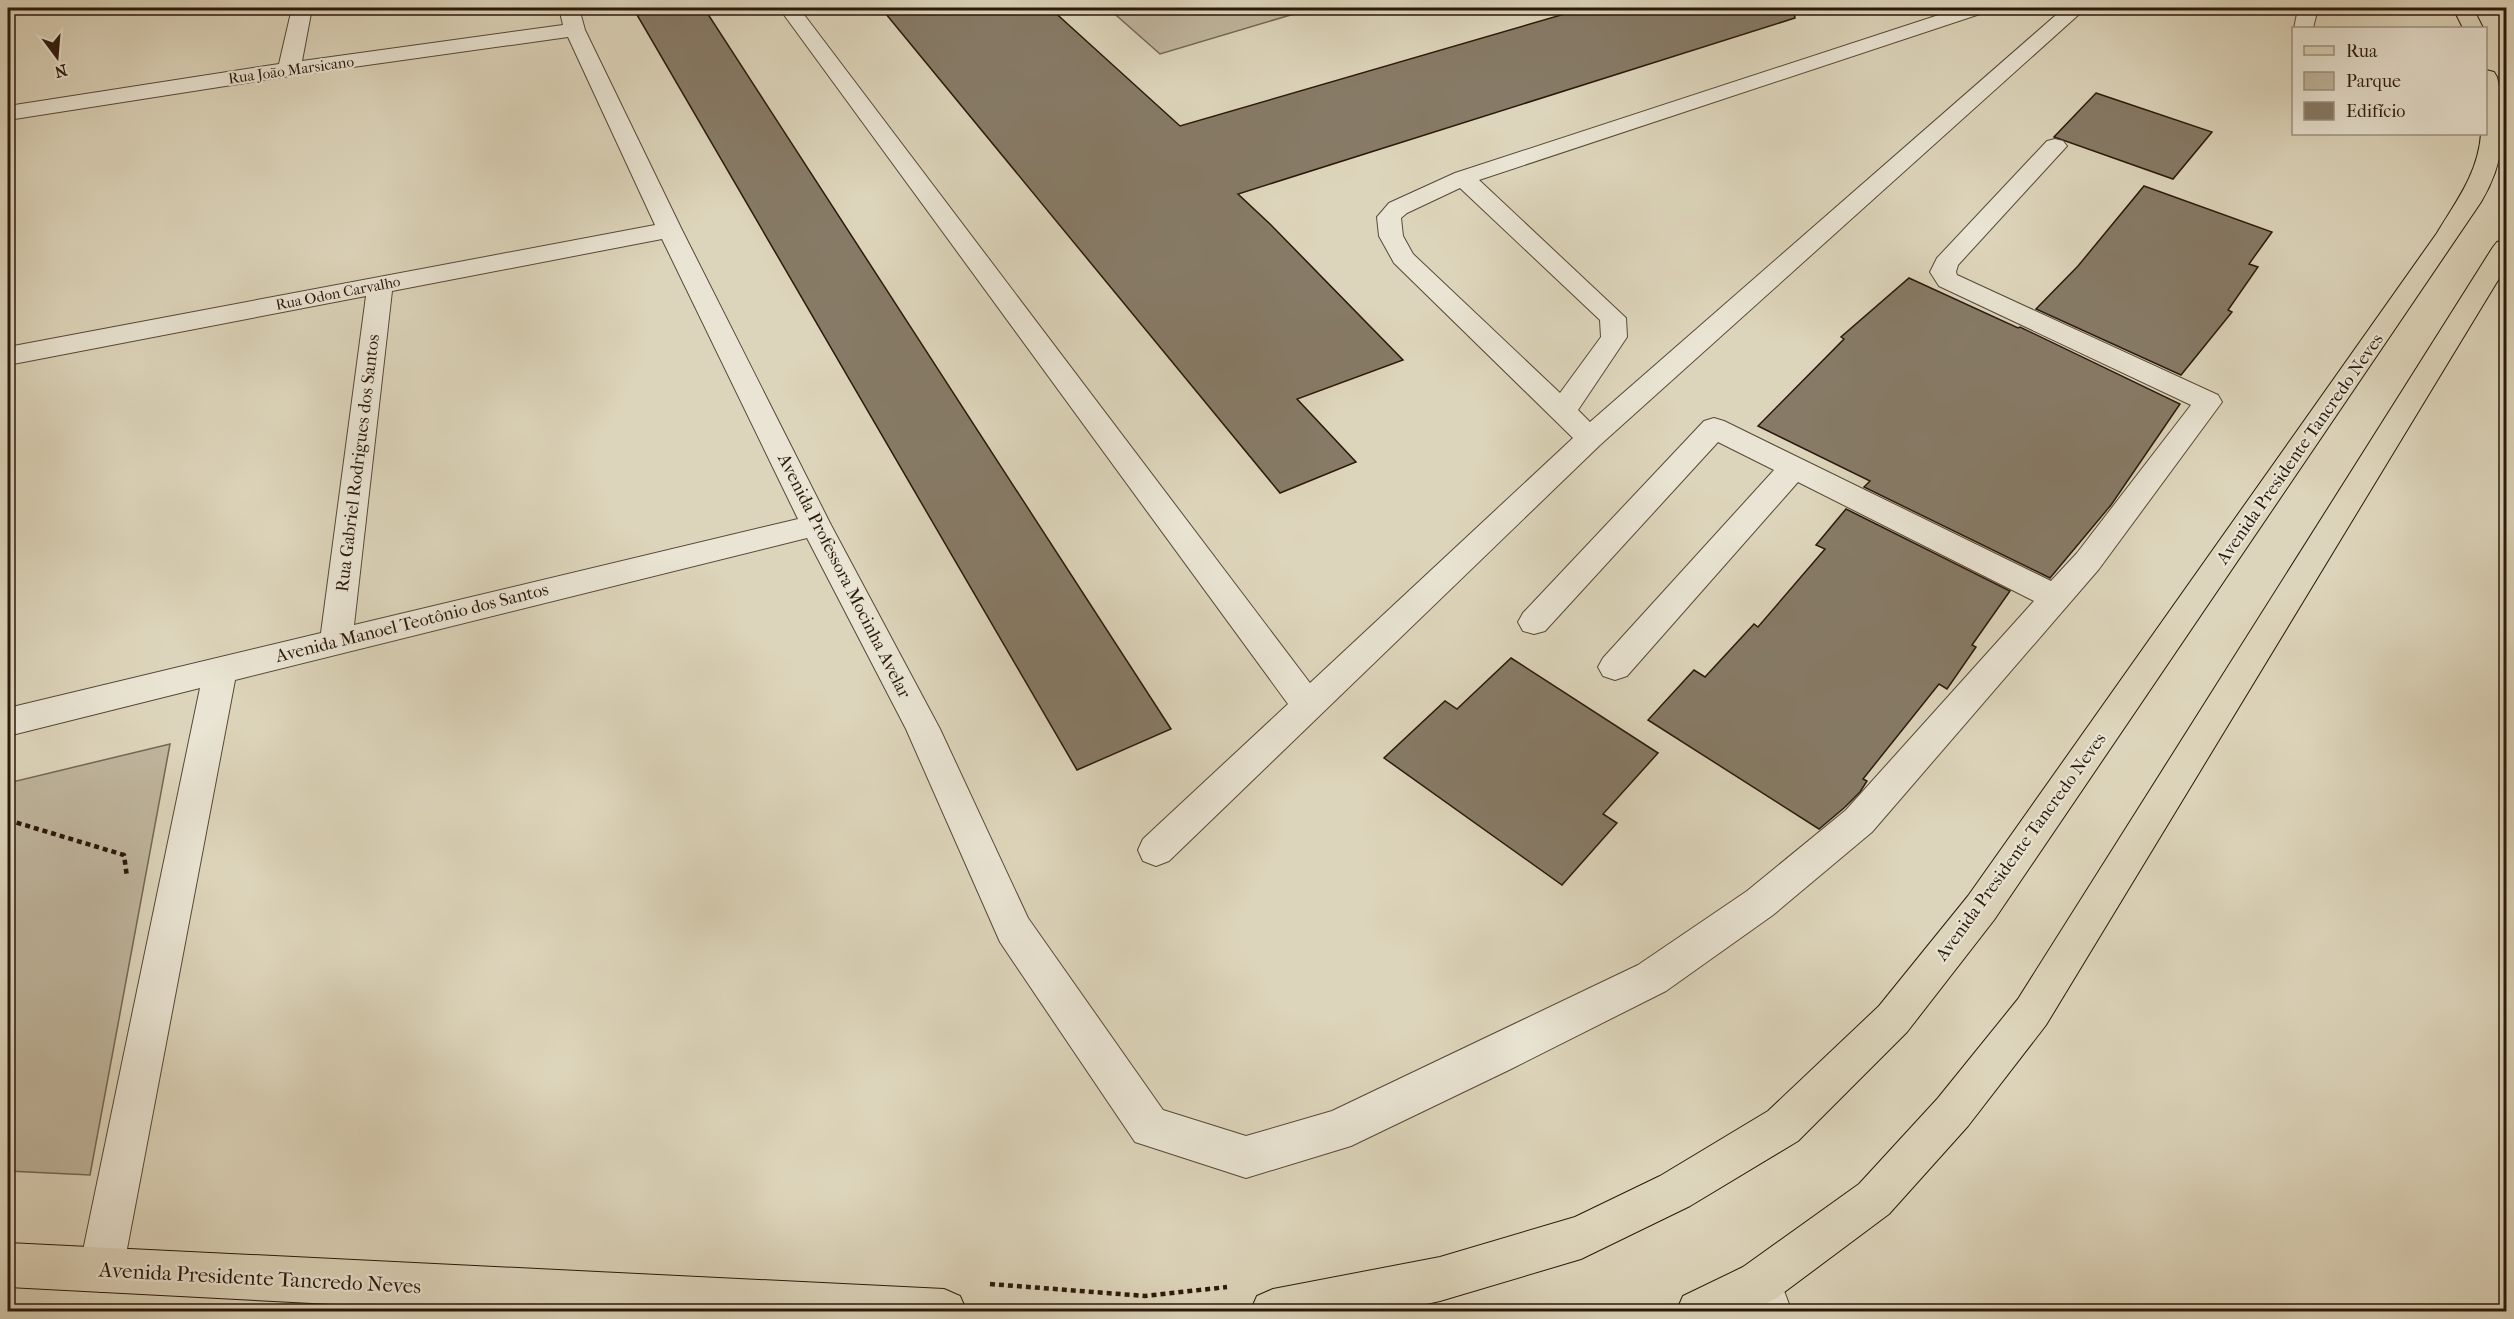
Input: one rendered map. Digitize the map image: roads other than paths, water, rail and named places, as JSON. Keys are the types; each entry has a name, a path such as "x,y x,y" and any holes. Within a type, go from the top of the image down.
{"main road":[{"path":"2463,8 2472,27"},
{"name":"Avenida Presidente Tancredo Neves","path":"1273,1311 1440,1279 1581,1237 1675,1191 1782,1126 1893,1019 1981,908 2449,234 2487,168 2490,92 2487,81"},
{"path":"1699,1311 1764,1297 1874,1199 1953,1112 2032,1012 2506,247"},
{"name":"Avenida Presidente Tancredo Neves","path":"8,1265 944,1311"}],"street":[{"path":"289,69 302,8"},
{"name":"Avenida Professora Mocinha Avelar","path":"568,8 575,30 670,230 816,525 922,729 1014,930 1150,1127 1246,1157 1336,1131 1652,978 1760,903 1859,820 2055,597"},
{"path":"789,8 1308,706"},
{"path":"1590,438 1403,258 1391,236 1389,217 1398,208 1463,178 1979,8"},
{"path":"1156,850 1590,438 2076,8"},
{"path":"2303,27 2308,8"},
{"name":"Rua João Marsicano","path":"8,113 289,69 575,30"},
{"path":"1534,621 1714,428 2055,597 2088,561 2208,402 1948,280 1943,272 1946,263 2055,146"},
{"path":"1463,178 1613,318 1614,337 1562,411"},
{"name":"Rua Odon Carvalho","path":"8,356 670,230"},
{"name":"Rua Gabriel Rodrigues dos Santos","path":"336,641 380,285"},
{"path":"1615,667 1794,467"},
{"name":"Avenida Manoel Teotônio dos Santos","path":"8,722 816,525"},
{"path":"101,1270 220,671"}]}
